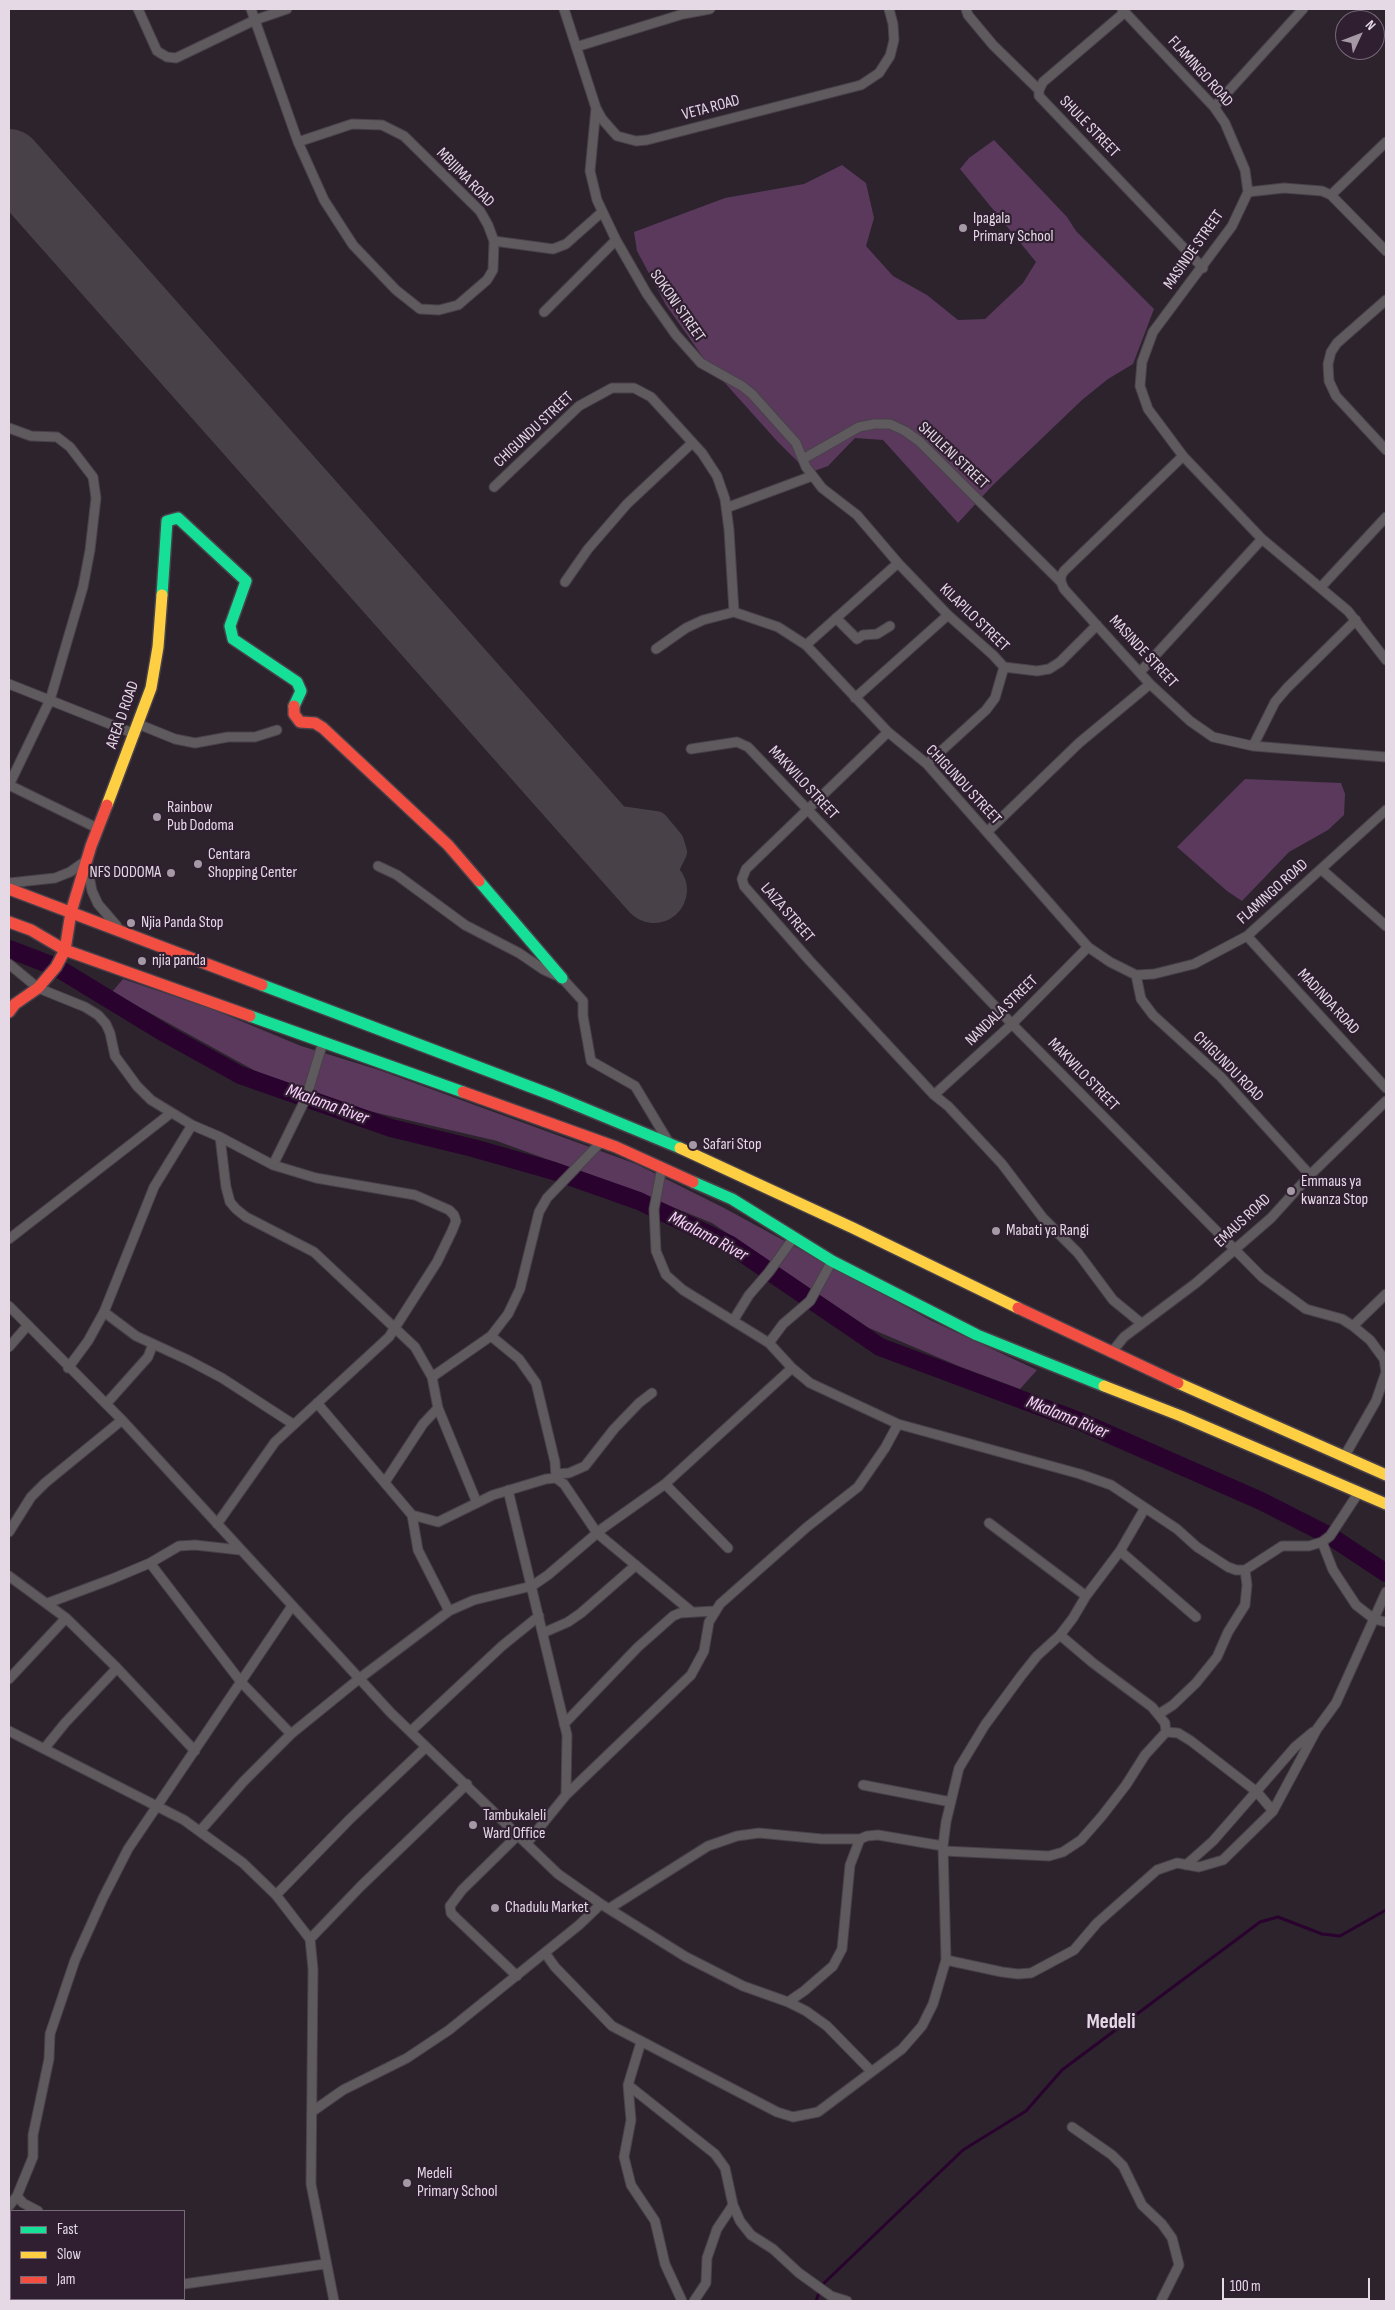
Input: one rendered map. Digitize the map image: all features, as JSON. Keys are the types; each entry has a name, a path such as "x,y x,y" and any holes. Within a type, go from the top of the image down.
{"main road":[{"name":"AREA D ROAD","path":"65,950 71,912 97,828 136,729 155,666 167,520 178,518 246,581 230,626 233,639 298,682 301,692 294,706 294,714 300,722 315,723 323,728 448,845 562,978"},
{"path":"9,889 552,1095 670,1143 853,1228 1111,1353 1386,1476"},
{"path":"9,922 32,930 65,950 601,1142 662,1167 732,1199 832,1261 977,1335 1181,1416 1386,1504"},
{"path":"9,1012 15,1004 38,988 56,967 65,950"}],"street":[{"path":"138,9 157,51 166,57 176,58 255,20 287,9"},
{"name":"MBIJIMA ROAD","path":"251,9 298,142 324,200 353,245 396,290 420,309 439,310 458,305 480,288 493,270 494,240 480,212 404,136 382,125 352,124 298,142"},
{"name":"VETA ROAD","path":"564,9 596,108 610,130 617,136 624,139 641,141 861,85 879,73 890,56 894,40 894,24 889,9"},
{"path":"576,47 683,14 710,9"},
{"path":"966,9 968,15 993,45 1038,90"},
{"path":"1214,106 1303,9"},
{"name":"SHULE STREET","path":"1124,10 1043,82 1038,90 1044,103 1203,268"},
{"name":"FLAMINGO ROAD","path":"1124,10 1214,106 1225,124 1245,170 1248,192"},
{"name":"SOKONI STREET","path":"596,108 590,171 597,200 616,240 647,294 676,335 701,363 742,386 752,394 796,443 812,476 822,488 857,515 898,563"},
{"path":"1331,195 1386,142"},
{"path":"1248,192 1284,188 1322,191 1331,195 1386,251"},
{"name":"MASINDE STREET","path":"1248,192 1232,226 1203,268 1153,332 1142,362 1140,386 1148,409 1183,456 1262,539 1348,611 1386,660"},
{"path":"494,240 553,249 566,244 602,212"},
{"path":"544,312 616,240"},
{"path":"1386,300 1337,343 1331,352 1328,364 1329,382 1336,396 1386,450"},
{"name":"CHIGUNDU STREET","path":"494,487 579,406 612,388 634,388 651,398 702,453 717,476 730,530 734,612 778,627 806,645 888,732 926,764 1088,947 1110,962 1136,975"},
{"name":"SHULENI STREET","path":"803,459 859,427 874,424 890,424 906,431 919,441 1060,582"},
{"path":"9,428 31,436 57,437 70,447 93,477 96,498 83,587 50,700 9,785 97,828"},
{"path":"564,582 588,549 627,504 692,443"},
{"path":"1060,582 1064,571 1183,456"},
{"path":"726,508 812,476"},
{"path":"1321,587 1386,516"},
{"path":"1140,672 1262,539"},
{"path":"806,645 898,563"},
{"name":"KILAPILO STREET","path":"898,563 948,615 994,655 1004,667 999,689 986,710 926,764"},
{"name":"MASINDE STREET","path":"1060,582 1064,589 1150,684 1201,730 1224,741 1252,746 1386,757"},
{"path":"656,649 686,628 703,620 734,612"},
{"path":"856,698 948,615"},
{"path":"836,618 857,639 863,634 877,634 890,626"},
{"path":"1252,746 1275,702 1286,688 1356,620"},
{"path":"1004,667 1037,671 1049,669 1060,662 1097,626"},
{"path":"9,684 136,729 175,739 195,742 228,737 256,737 277,730"},
{"path":"986,832 1079,744 1150,684"},
{"name":"LAIZA STREET","path":"888,732 746,869 742,879 744,886 808,960 934,1095 948,1106 1002,1164 1043,1218 1078,1253 1113,1300 1142,1323"},
{"name":"MAKWILO STREET","path":"692,750 732,742 742,743 1012,1024 1262,1278 1306,1309 1342,1319 1354,1326 1379,1351 1384,1359 1386,1372 1376,1401 1344,1457"},
{"name":"FLAMINGO ROAD","path":"1136,975 1154,974 1194,964 1247,936 1386,810"},
{"path":"9,882 55,878 70,872 87,860 92,891 102,909 123,932"},
{"path":"378,866 397,875 465,924 519,953 544,970 562,978 583,1001 583,1016 591,1061 635,1086 670,1143"},
{"path":"1321,869 1386,926"},
{"name":"MADINDA ROAD","path":"1247,936 1386,1088"},
{"name":"NANDALA STREET","path":"934,1095 1012,1024 1088,947"},
{"path":"10,967 38,988 86,1007 98,1016 106,1024 115,1056 122,1068 151,1100 192,1125 220,1137 273,1165 316,1178 415,1195 449,1210 454,1215 456,1221 437,1262 396,1329 362,1364 275,1442 217,1524"},
{"name":"CHIGUNDU ROAD","path":"1136,975 1141,999 1153,1015 1221,1077 1310,1175"},
{"path":"273,1165 306,1098 323,1042"},
{"name":"EMAUS ROAD","path":"1111,1353 1124,1337 1196,1284 1271,1218 1310,1175 1386,1101"},
{"path":"9,1239 171,1113"},
{"path":"68,1368 88,1341 104,1312 154,1187 192,1125"},
{"path":"220,1137 226,1187 230,1202 236,1209 246,1217 314,1252 415,1347 432,1377 438,1408 477,1503"},
{"path":"432,1377 491,1336 514,1303 539,1212 543,1205 601,1142"},
{"path":"662,1167 654,1209 656,1250 666,1275 683,1290 768,1343 792,1368 810,1383 898,1424 1080,1474 1111,1486 1228,1567 1245,1570 1282,1546 1309,1546 1322,1542 1330,1536 1359,1492"},
{"path":"733,1321 749,1295 769,1272 794,1237"},
{"path":"768,1343 783,1324 810,1301 832,1261"},
{"path":"1354,1326 1386,1294"},
{"path":"9,1306 68,1368 122,1420 391,1713 467,1784 517,1836 527,1842 558,1874 601,1904 686,1957 744,1986 788,2002 806,2011 826,2026 871,2071"},
{"path":"104,1312 136,1336 222,1378 293,1424"},
{"path":"9,1346 28,1324"},
{"path":"491,1336 519,1359 536,1383 556,1476 564,1484 597,1533 692,1612"},
{"path":"106,1404 148,1357 154,1344"},
{"path":"200,1831 244,1782 292,1734 360,1678 449,1611 474,1600 532,1586 548,1575 597,1533 665,1484 792,1368"},
{"path":"412,1515 438,1522 508,1490 569,1473 585,1466 614,1429 652,1393"},
{"path":"317,1403 412,1515 418,1550 449,1611"},
{"path":"385,1482 423,1424 438,1408"},
{"path":"9,1532 24,1507 38,1490 122,1420"},
{"path":"527,1842 566,1795 691,1675 704,1651 709,1622 714,1611 807,1527 854,1492 885,1448 898,1424"},
{"path":"665,1484 728,1548"},
{"path":"508,1490 567,1735 566,1795"},
{"path":"545,1952 554,1967 612,2026 777,2112 794,2117 818,2112 902,2049 922,2026 933,2004 946,1960 944,1848 950,1802 959,1768 980,1732 1037,1656 1060,1635 1086,1596 1120,1551 1145,1508"},
{"path":"989,1523 1086,1596"},
{"path":"1322,1542 1333,1570 1352,1599 1360,1609 1374,1619 1386,1622"},
{"path":"48,1603 150,1563 186,1545 240,1550"},
{"path":"1120,1551 1196,1618"},
{"path":"150,1563 241,1682 292,1734"},
{"path":"543,1633 568,1622 581,1613 636,1565"},
{"path":"1159,1714 1173,1705 1196,1683 1217,1656 1228,1632 1245,1605 1247,1584 1245,1570"},
{"path":"9,1576 66,1618 117,1668 195,1751"},
{"path":"946,1960 1002,1972 1031,1973 1074,1950 1097,1923 1144,1879 1157,1870 1177,1863 1199,1867 1223,1860 1273,1811 1316,1729 1336,1703 1386,1592"},
{"path":"9,2206 17,2196 33,2156 33,2134 49,2059 50,2034 75,1960 128,1849 159,1806 292,1606"},
{"path":"564,1724 638,1647 673,1616 680,1613 714,1611"},
{"path":"411,1731 502,1646 539,1616"},
{"path":"9,1679 66,1618"},
{"path":"610,1908 708,1846 737,1836 760,1833 822,1840 860,1839 878,1835 944,1848 1049,1856 1063,1852 1081,1840 1102,1816 1126,1785 1145,1755 1166,1732 1165,1723 1159,1714 1060,1635"},
{"path":"44,1749 65,1723 117,1668"},
{"path":"1186,1865 1213,1841 1295,1747 1316,1729"},
{"path":"9,1731 159,1806 200,1831 243,1864 276,1895 310,1939 313,1969 312,2184 325,2264 334,2301"},
{"path":"1166,1732 1178,1733 1191,1741 1256,1792 1273,1811"},
{"path":"276,1895 350,1819 426,1747"},
{"path":"310,1939 361,1886 467,1784"},
{"path":"863,1785 950,1802"},
{"path":"516,1976 451,1913 450,1906 462,1890 517,1836"},
{"path":"788,2002 833,1966 842,1949 850,1864 860,1839"},
{"path":"313,2111 343,2090 408,2058 473,2012 580,1925 601,1904"},
{"path":"641,2042 628,2086 631,2120 624,2157 631,2185 654,2221 666,2264 682,2301"},
{"path":"628,2086 715,2154 725,2168 733,2205 740,2221 751,2235 773,2249 799,2273 831,2296 844,2298 847,2301"},
{"path":"1072,2127 1112,2155 1123,2166 1142,2205 1162,2224 1172,2238 1179,2265 1161,2301"},
{"path":"17,2196 23,2203 36,2210"},
{"path":"694,2301 706,2283 707,2258 718,2229 733,2205"},
{"path":"185,2284 325,2264"}],"shaded area":[{"path":"994,140 1067,217 1076,231 1154,309 1133,364 1108,379 1082,400 992,486 958,523 883,440 855,438 828,466 809,473 777,441 707,363 666,305 637,251 634,232 725,198 804,184 842,165 866,183 874,218 866,246 893,276 927,295 958,320 985,319 1023,283 1036,262 960,169 969,158"},
{"path":"1245,779 1341,783 1345,794 1344,815 1328,830 1289,852 1242,901 1227,891 1177,847"},
{"path":"123,979 212,1009 301,1046 379,1070 636,1164 724,1208 932,1321 1037,1370 1020,1389 961,1367 869,1328 712,1223 626,1188 497,1141 352,1107 259,1073 112,992"}],"waterway":[{"name":"Mkalama River","path":"9,949 56,967 166,1034 240,1075 391,1128 473,1148 554,1171 639,1201 729,1244 880,1347 1079,1421 1261,1501 1330,1536 1386,1573"},
{"path":"816,2301 822,2285 963,2150 1026,2111 1062,2070 1260,1922 1278,1917 1322,1934 1340,1936 1386,1910"}],"taxiway":[{"path":"586,814 656,824 671,842 674,852 662,876 652,887"}],"runway":[{"path":"9,162 654,890"}],"traffic: fast":[{"path":"162,595 167,521 178,518 246,581 230,626 233,639 297,682 301,691 294,706"},
{"path":"479,881 562,978"},
{"path":"262,985 552,1095 680,1148"},
{"path":"250,1016 463,1092"},
{"path":"693,1182 732,1199 832,1261 977,1335 1104,1386"}],"traffic: slow":[{"path":"107,805 151,688 158,647 162,595"},
{"path":"680,1148 853,1228 1018,1308"},
{"path":"1178,1383 1386,1475"},
{"path":"1104,1386 1181,1416 1386,1504"}],"traffic: jam":[{"path":"294,706 294,714 300,722 315,723 323,728 448,845 479,881"},
{"path":"9,1012 15,1004 38,988 56,967 65,950 71,912 91,846 107,805"},
{"path":"9,889 262,985"},
{"path":"9,922 31,930 65,950 250,1016"},
{"path":"463,1092 616,1147 693,1182"},
{"path":"1018,1308 1178,1383"}],"place":[{"name":"Ipagala Primary School","path":"963,228"},
{"name":"Rainbow Pub Dodoma","path":"157,817"},
{"name":"Centara Shopping Center","path":"198,864"},
{"name":"NFS DODOMA","path":"171,873"},
{"name":"Njia Panda Stop","path":"131,923"},
{"name":"njia panda","path":"142,961"},
{"name":"Safari Stop","path":"693,1145"},
{"name":"Emmaus ya kwanza Stop","path":"1291,1191"},
{"name":"Mabati ya Rangi","path":"996,1231"},
{"name":"Tambukaleli Ward Office","path":"473,1825"},
{"name":"Chadulu Market","path":"495,1908"},
{"name":"Medeli Primary School","path":"407,2183"}],"district":[{"name":"Medeli","path":"1111,2023"}]}
